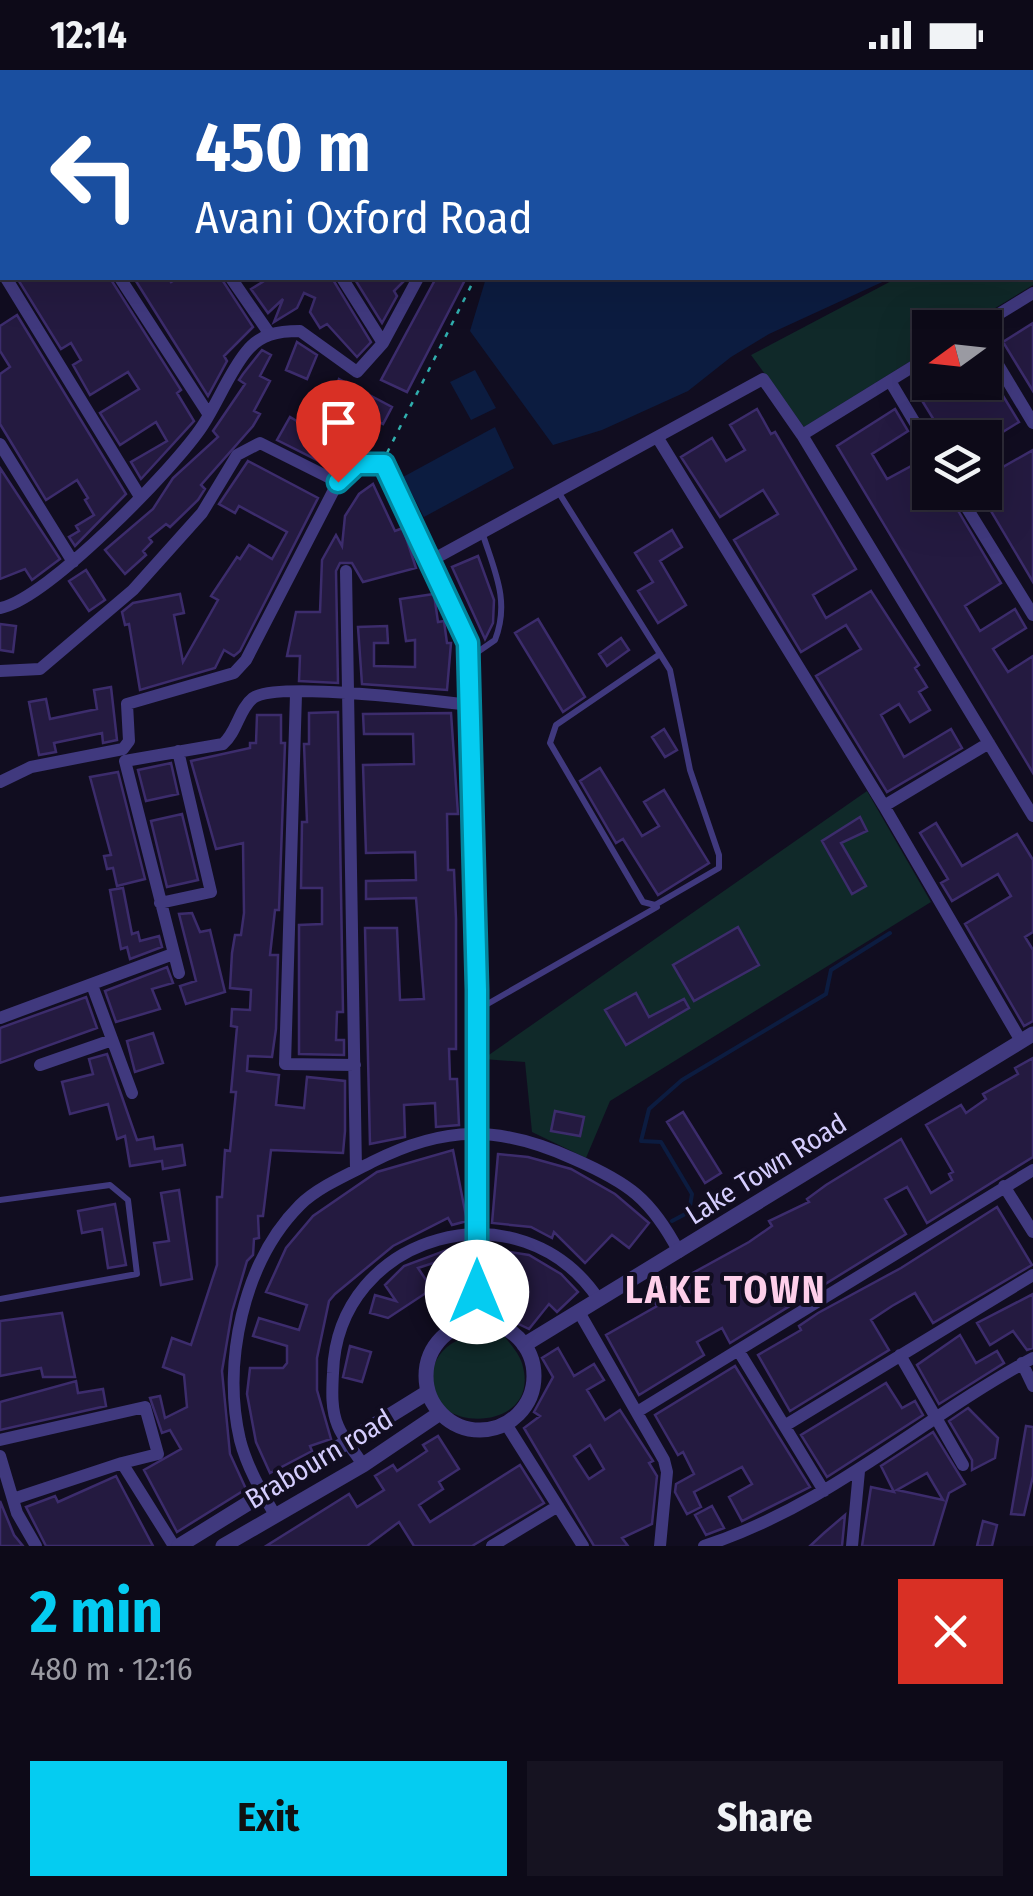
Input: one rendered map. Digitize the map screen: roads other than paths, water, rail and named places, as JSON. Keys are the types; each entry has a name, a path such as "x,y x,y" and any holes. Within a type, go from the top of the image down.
{"street":[{"path":"8,280 139,495"},
{"path":"121,280 208,415"},
{"path":"231,280 269,333"},
{"path":"343,280 383,342"},
{"path":"0,608 15,604 73,562 180,455 246,352 269,333 300,330 358,372 383,342 417,280"},
{"path":"1002,312 1033,293"},
{"path":"802,435 912,367"},
{"path":"1002,372 1033,424"},
{"path":"432,560 659,440 762,379 802,435 1033,816"},
{"path":"890,381 913,420"},
{"path":"659,440 1027,1037"},
{"path":"0,671 40,669 133,590 202,513 238,455 250,445 260,443 338,482"},
{"path":"0,444 73,562"},
{"path":"0,782 31,767 123,748 129,741 126,704 234,673 246,660 338,482 357,464 384,464 468,643 477,1010 477,1322"},
{"path":"968,510 1033,615"},
{"path":"346,571 346,692 352,704 356,1170"},
{"path":"180,973 126,760 223,744 254,698 346,692 470,705"},
{"path":"296,694 285,1064 355,1066"},
{"path":"884,806 989,743"},
{"path":"160,903 211,892 178,752"},
{"path":"0,1018 173,954"},
{"path":"92,986 132,1092"},
{"name":"Lake Town Road","path":"524,1345 1027,1037"},
{"path":"40,1065 112,1040"},
{"path":"275,1516 240,1438 236,1344 252,1284 268,1245 302,1203 356,1170 440,1134 477,1133 537,1142 611,1177 651,1204 679,1252"},
{"path":"637,1412 1033,1170"},
{"path":"1004,1186 1033,1232"},
{"path":"363,1465 339,1429 332,1401 333,1358 342,1315 393,1262 425,1241 507,1234 544,1247 587,1281 599,1300"},
{"path":"786,1425 1033,1275"},
{"path":"579,1312 667,1472 660,1546"},
{"path":"477,1322 511,1332 524,1345 534,1373 527,1403 506,1424 478,1431 451,1422 440,1413 428,1392 426,1373 442,1338 458,1326 477,1322"},
{"path":"738,1350 824,1491"},
{"path":"900,1355 963,1465"},
{"path":"704,1546 824,1491 1028,1361 1033,1386"},
{"path":"122,1463 177,1546 428,1392"},
{"path":"0,1440 144,1407 158,1454 13,1499"},
{"name":"Brabourn road","path":"223,1546 363,1465 440,1413"},
{"path":"506,1424 583,1546"},
{"path":"1,1465 36,1546"},
{"path":"852,1546 859,1471"},
{"path":"492,1546 558,1506"}],"lane":[{"path":"477,1010 719,868 719,855 690,770 670,670 559,493"},
{"path":"466,660 495,640 503,613 504,599 482,533"},
{"path":"660,654 556,725 550,743 643,902 662,904"},
{"path":"0,1200 110,1185 128,1200 138,1274 0,1299"}],"water":[{"path":"485,280 887,280 769,334 731,357 688,391 602,430 553,445 470,331"},
{"path":"475,370 496,408 471,420 450,382"},
{"path":"495,427 514,468 424,517 403,477"}],"waterway":[{"path":"672,1221 689,1212 692,1194 661,1142 641,1141 649,1109 682,1080 826,994 831,970 890,933"}],"district":[{"name":"LAKE TOWN","path":"726,1290"}]}
